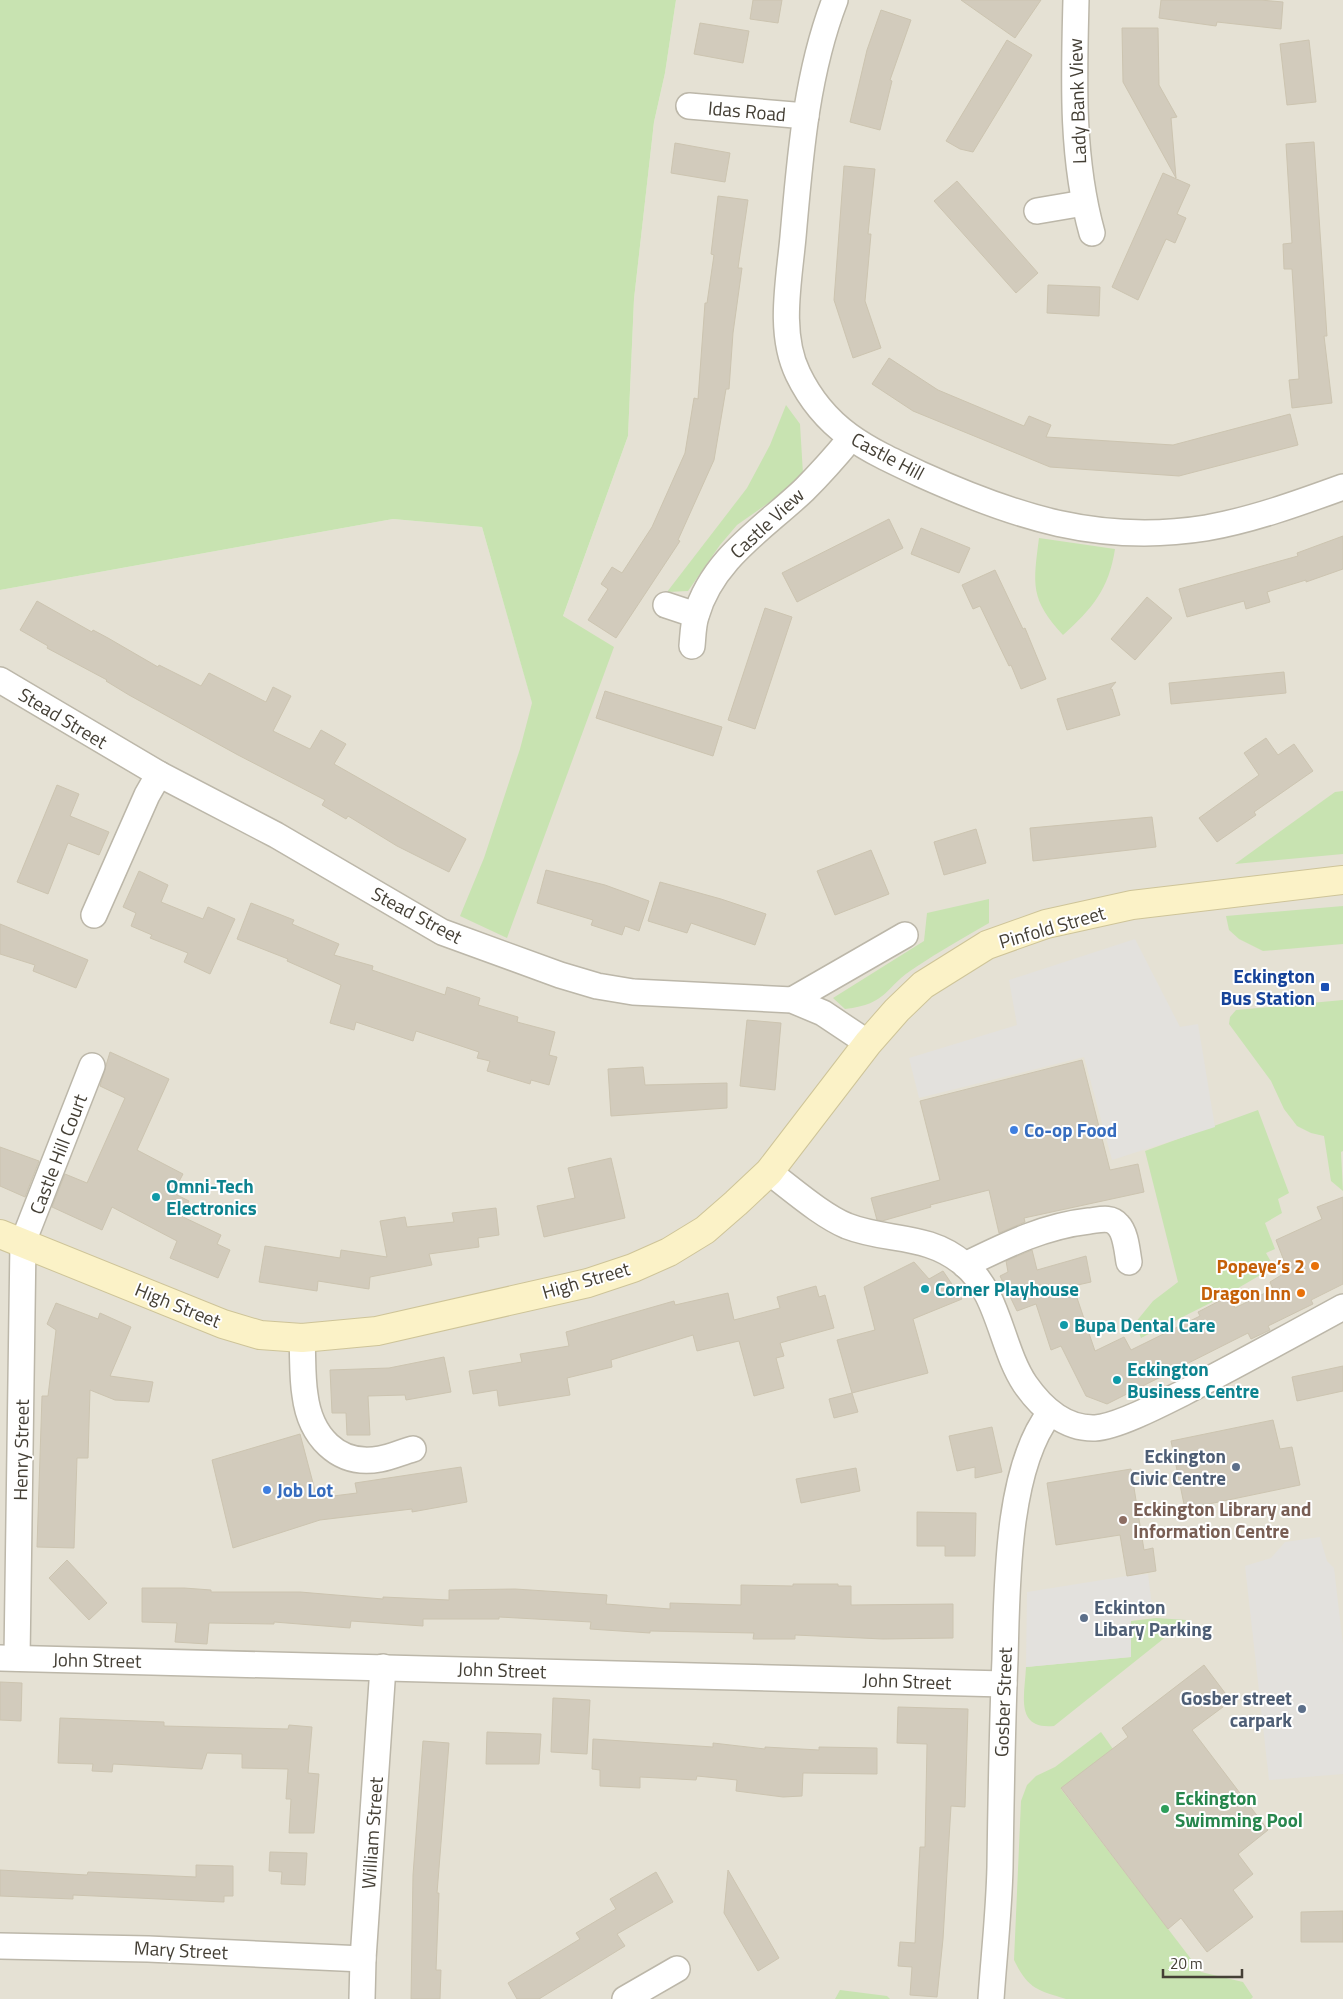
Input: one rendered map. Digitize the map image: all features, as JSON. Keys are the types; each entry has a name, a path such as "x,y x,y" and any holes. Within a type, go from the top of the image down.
{"main road":[{"name":"Pinfold Street","path":"769,1172 868,1043 897,1010 923,985 987,945 1046,924 1132,905 1343,880"},
{"name":"High Street","path":"12,1238 222,1324 260,1335 302,1338 377,1331 588,1283 633,1268 669,1252 705,1230 769,1172"}],"street":[{"name":"Castle Hill","path":"835,0 818,56 801,138 786,310 789,341 797,372 823,414 850,439 980,501 1026,516 1079,528 1126,534 1207,528 1233,522 1343,487"},
{"name":"Lady Bank View","path":"1076,0 1076,149 1084,203 1092,233"},
{"name":"Idas Road","path":"689,106 806,116"},
{"path":"1037,211 1084,203"},
{"name":"Castle View","path":"692,646 696,615 709,588 728,558 749,536 804,490 850,439"},
{"path":"666,605 696,615"},
{"name":"Stead Street","path":"0,680 159,774 276,835 442,932 522,962 597,986 634,992 792,1000 823,1013 868,1043"},
{"path":"94,915 146,795 159,774"},
{"path":"792,1000 905,935"},
{"name":"Castle Hill Court","path":"12,1238 92,1066"},
{"path":"769,1172 845,1225 872,1234 903,1237 927,1243 945,1250 965,1265 980,1283 1002,1328 1021,1377 1034,1396 1050,1413 1074,1425 1096,1428 1126,1419 1167,1401 1343,1307"},
{"path":"965,1265 1022,1237 1061,1224 1107,1219 1118,1224 1123,1233 1129,1262"},
{"name":"Henry Street","path":"8,1658 12,1238"},
{"path":"302,1338 305,1397 314,1424 328,1446 339,1455 354,1459 378,1460 413,1449"},
{"name":"Gosber Street","path":"991,1999 1000,1869 1009,1563 1015,1508 1029,1453 1038,1428 1050,1413"},
{"name":"John Street","path":"8,1658 1004,1684"},
{"name":"William Street","path":"362,1999 362,1959 383,1667"},
{"name":"Mary Street","path":"0,1946 138,1948 362,1959"},
{"path":"625,1999 677,1969"}],"shaded area":[{"path":"676,0 1343,0 1343,1999 0,1999 0,590 393,519 482,527 532,702 628,436 634,299 654,122 665,73"},
{"path":"1135,939 1180,1027 1198,1024 1215,1127 1112,1160 1084,1057 919,1098 909,1058 1017,1025 1009,980"},
{"name":"Gosber street carpark","path":"1320,1537 1327,1561 1334,1568 1343,1645 1343,1774 1269,1780 1245,1566 1271,1558 1285,1542"},
{"name":"Eckinton Libary Parking","path":"1148,1574 1153,1614 1131,1621 1131,1657 1026,1667 1027,1592"}],"green space":[{"path":"0,0 676,0 665,73 654,122 634,299 628,436 563,616 614,647 507,938 460,916 484,858 520,749 532,703 482,527 393,519 0,590"},
{"path":"786,405 800,424 803,474 797,483 737,525 720,545 688,591 667,592 747,488 770,445"},
{"path":"1039,538 1115,549 1108,576 1098,597 1083,616 1063,635 1044,611 1036,591 1035,580"},
{"path":"1343,791 1343,854 1235,864 1335,792"},
{"path":"989,899 989,923 916,967 878,999 859,1007 845,1009 833,998 924,941 927,913"},
{"path":"1343,906 1343,944 1263,951 1239,939 1229,930 1226,916"},
{"path":"1343,1000 1343,1151 1341,1152 1343,1191 1331,1181 1324,1136 1311,1133 1297,1126 1284,1109 1271,1081 1229,1024 1230,1017 1236,1010"},
{"path":"1258,1110 1289,1193 1278,1199 1282,1213 1265,1223 1275,1249 1266,1253 1274,1267 1228,1294 1141,1338 1135,1323 1153,1301 1178,1282 1145,1151"},
{"path":"1156,1618 1187,1620 1054,1726 1041,1726 1027,1716 1024,1699 1026,1667 1131,1657 1131,1621"},
{"path":"1101,1732 1113,1749 1061,1789 1201,1972 1243,1982 1253,1997 1251,1999 1066,1999 1034,1987 1019,1970 1014,1960 1021,1801 1027,1785 1036,1776 1055,1767"},
{"path":"840,1990 887,1996 890,1999 835,1999"}],"building":[{"path":"753,0 782,0 778,23 750,19"},
{"path":"961,0 1041,0 1015,38"},
{"path":"1161,0 1260,0 1283,2 1281,29 1217,22 1216,26 1159,18"},
{"path":"881,10 911,20 890,80 892,81 880,130 850,122 867,50"},
{"path":"700,23 749,31 743,63 694,54"},
{"path":"1122,28 1158,28 1159,85 1177,117 1171,118 1176,178 1123,82"},
{"path":"1007,40 1032,55 973,152 960,149 946,141"},
{"path":"1309,40 1316,102 1287,105 1280,44"},
{"path":"1314,142 1327,336 1324,336 1332,403 1292,408 1289,380 1299,379 1292,269 1284,269 1283,244 1292,243 1286,144"},
{"path":"675,143 730,153 725,182 671,173"},
{"path":"844,166 875,169 868,234 871,234 865,301 881,348 853,358 834,300"},
{"path":"1163,173 1190,185 1177,214 1186,218 1175,243 1166,239 1138,300 1112,287"},
{"path":"957,181 1038,273 1016,293 934,201"},
{"path":"718,196 748,200 738,268 742,268 733,333 729,389 726,389 714,460 678,540 680,541 616,638 588,620 608,589 601,584 612,567 622,573 652,527 685,453 694,398 698,399 705,303 707,303 714,255 711,254"},
{"path":"1048,285 1100,287 1099,316 1047,313"},
{"path":"889,358 938,390 1024,426 1029,416 1051,425 1046,437 1173,445 1290,414 1298,445 1179,476 1050,467 913,411 872,384"},
{"path":"889,519 903,548 797,602 782,573"},
{"path":"921,528 970,548 959,573 911,554"},
{"path":"1343,536 1343,569 1306,582 1306,580 1267,592 1270,602 1246,609 1244,601 1187,617 1179,589 1298,556 1297,553"},
{"path":"995,570 1023,629 1025,628 1046,679 1021,689 1011,665 1009,666 980,606 973,609 962,585"},
{"path":"1147,597 1172,618 1135,660 1111,639"},
{"path":"37,601 92,632 93,630 108,638 158,667 159,665 201,686 209,673 266,702 273,687 291,696 273,731 310,749 321,730 346,744 334,764 466,839 449,872 397,846 348,816 346,819 322,805 325,800 238,755 47,648 48,646 20,630"},
{"path":"765,608 792,617 755,729 728,720"},
{"path":"1284,672 1286,693 1171,704 1169,683"},
{"path":"1116,682 1110,689 1112,689 1120,715 1067,730 1057,699"},
{"path":"605,691 722,727 713,756 596,718"},
{"path":"1266,738 1278,755 1294,744 1313,771 1254,812 1256,815 1217,842 1199,818 1259,775 1244,753"},
{"path":"57,785 79,794 70,816 109,832 99,855 68,843 48,894 17,882"},
{"path":"1152,817 1156,847 1033,861 1030,828"},
{"path":"976,829 986,863 944,875 934,842"},
{"path":"871,850 889,894 835,915 817,871"},
{"path":"546,870 605,885 649,901 639,931 625,926 622,935 591,925 593,920 537,903"},
{"path":"139,871 168,885 161,902 203,919 208,907 235,919 210,974 184,962 188,953 150,938 152,935 131,926 136,913 123,907"},
{"path":"660,882 766,914 755,945 691,923 687,933 648,921"},
{"path":"251,903 294,920 292,924 339,944 334,955 373,966 372,970 445,995 447,987 480,998 478,1005 518,1017 517,1022 555,1032 549,1055 557,1057 549,1085 531,1080 530,1084 487,1071 490,1061 477,1058 479,1052 416,1031 413,1041 356,1022 354,1030 330,1023 341,985 287,961 288,959 237,939"},
{"path":"0,924 88,960 76,988 33,971 35,965 0,954"},
{"path":"747,1020 781,1023 775,1090 740,1086"},
{"path":"110,1052 169,1079 137,1150 183,1174 173,1193 189,1201 181,1216 221,1235 217,1244 230,1250 218,1278 170,1258 177,1241 112,1207 102,1230 52,1207 65,1174 87,1183 125,1098 100,1086"},
{"name":"Co-op Food","path":"1082,1060 1110,1170 1138,1164 1144,1192 1024,1218 1025,1222 999,1233 989,1190 930,1205 931,1207 882,1221 877,1220 871,1198 940,1180 920,1101"},
{"path":"643,1067 645,1085 727,1083 727,1108 611,1116 608,1069"},
{"path":"0,1147 39,1161 25,1197 0,1186"},
{"path":"611,1158 625,1218 544,1237 537,1206 575,1198 568,1168"},
{"path":"1343,1197 1343,1284 1311,1300 1313,1304 1268,1326 1270,1330 1251,1339 1248,1333 1107,1404 1086,1396 1061,1346 1051,1350 1036,1304 1017,1311 1000,1276 1008,1272 1006,1261 1032,1250 1037,1270 1086,1256 1091,1282 1073,1286 1095,1351 1124,1337 1131,1350 1200,1316 1198,1312 1229,1296 1235,1308 1273,1289 1270,1282 1288,1271 1276,1240 1322,1219 1317,1207"},
{"path":"496,1208 499,1235 478,1238 479,1247 429,1254 432,1265 370,1277 369,1289 318,1281 317,1291 259,1282 265,1246 340,1258 341,1250 387,1257 380,1221 405,1217 407,1227 454,1222 452,1213"},
{"path":"914,1262 929,1279 943,1271 962,1299 913,1319 928,1373 852,1393 837,1340 875,1330 864,1287"},
{"path":"816,1286 819,1297 825,1295 834,1328 780,1343 784,1356 776,1358 784,1388 754,1396 739,1341 697,1351 693,1335 611,1360 612,1367 567,1378 570,1395 499,1406 497,1390 473,1394 469,1371 522,1362 520,1354 569,1346 566,1332 674,1301 675,1305 728,1293 734,1320 780,1308 777,1297"},
{"path":"56,1303 98,1319 100,1313 131,1327 110,1376 153,1382 149,1402 115,1400 90,1390 88,1458 77,1458 74,1548 37,1547 42,1396 48,1396 56,1330 47,1324"},
{"path":"444,1357 451,1392 406,1400 405,1395 368,1396 370,1435 347,1435 346,1413 332,1413 330,1370 389,1368"},
{"path":"1343,1366 1343,1391 1297,1401 1292,1377"},
{"path":"852,1393 858,1412 834,1418 829,1399"},
{"name":"Eckington Civic Centre","path":"1273,1420 1280,1449 1292,1447 1300,1485 1185,1509 1171,1441"},
{"path":"992,1427 1002,1472 975,1478 975,1467 957,1471 949,1436"},
{"name":"Job Lot","path":"300,1434 317,1498 357,1493 355,1483 461,1467 467,1502 412,1512 412,1509 320,1520 233,1548 212,1460"},
{"path":"856,1468 860,1491 801,1503 796,1479"},
{"name":"Eckington Library and Information Centre","path":"1131,1469 1144,1550 1153,1548 1156,1571 1127,1576 1120,1535 1056,1545 1047,1483"},
{"path":"917,1512 976,1513 975,1556 945,1556 945,1546 917,1546"},
{"path":"67,1560 107,1603 89,1620 49,1578"},
{"path":"793,1584 838,1584 838,1586 851,1586 851,1605 953,1604 953,1638 883,1639 795,1635 795,1639 753,1639 754,1633 650,1631 650,1633 590,1629 591,1622 499,1617 499,1619 423,1619 423,1626 351,1621 350,1628 274,1622 274,1624 209,1623 207,1644 175,1642 177,1623 142,1622 142,1588 184,1588 211,1590 211,1592 300,1592 383,1599 383,1597 449,1600 449,1590 515,1589 607,1595 606,1604 670,1609 670,1603 741,1605 741,1585 793,1586"},
{"name":"Eckington Swimming Pool","path":"1204,1665 1231,1701 1192,1730 1268,1830 1238,1854 1253,1874 1233,1890 1253,1917 1207,1952 1181,1918 1168,1929 1061,1788 1128,1737 1122,1728"},
{"path":"0,1682 22,1683 21,1721 0,1720"},
{"path":"553,1698 590,1700 587,1754 551,1752"},
{"path":"898,1707 968,1709 965,1807 951,1806 943,1939 937,1997 910,1995 912,1967 898,1966 900,1942 915,1943 920,1847 925,1847 927,1744 897,1743"},
{"path":"60,1718 164,1722 164,1726 288,1729 289,1725 312,1727 308,1773 319,1774 314,1833 289,1833 291,1799 286,1799 288,1769 242,1768 242,1754 207,1753 202,1769 113,1764 112,1772 92,1771 93,1764 58,1763"},
{"path":"487,1732 541,1734 539,1764 486,1764"},
{"path":"593,1739 713,1747 713,1743 765,1749 765,1747 819,1750 819,1747 877,1748 877,1774 803,1773 802,1796 783,1797 736,1791 737,1780 697,1776 696,1780 640,1777 640,1788 600,1786 600,1770 592,1769"},
{"path":"423,1741 449,1743 437,1893 439,1893 436,1970 441,1970 440,1999 411,1999 413,1875"},
{"path":"270,1852 307,1853 305,1885 281,1884 282,1872 269,1871"},
{"path":"196,1865 233,1866 233,1896 224,1896 224,1902 73,1895 73,1899 0,1896 0,1870 87,1875 88,1872 196,1877"},
{"path":"728,1870 779,1958 758,1971 724,1913"},
{"path":"656,1872 673,1902 617,1934 625,1946 539,1999 517,1999 508,1983 580,1939 576,1933 616,1909 610,1899"},
{"path":"1343,1911 1343,1942 1301,1942 1301,1912"}],"place":[{"name":"Eckington Bus Station","path":"1325,987"},
{"name":"Co-op Food","path":"1014,1130"},
{"name":"Omni-Tech Electronics","path":"156,1197"},
{"name":"Popeye’s 2","path":"1315,1266"},
{"name":"Corner Playhouse","path":"925,1289"},
{"name":"Dragon Inn","path":"1301,1293"},
{"name":"Bupa Dental Care","path":"1064,1325"},
{"name":"Eckington Business Centre","path":"1117,1380"},
{"name":"Eckington Civic Centre","path":"1236,1467"},
{"name":"Job Lot","path":"267,1490"},
{"name":"Eckington Library and Information Centre","path":"1123,1520"},
{"name":"Eckinton Libary Parking","path":"1084,1618"},
{"name":"Gosber street carpark","path":"1302,1709"},
{"name":"Eckington Swimming Pool","path":"1165,1809"}]}
